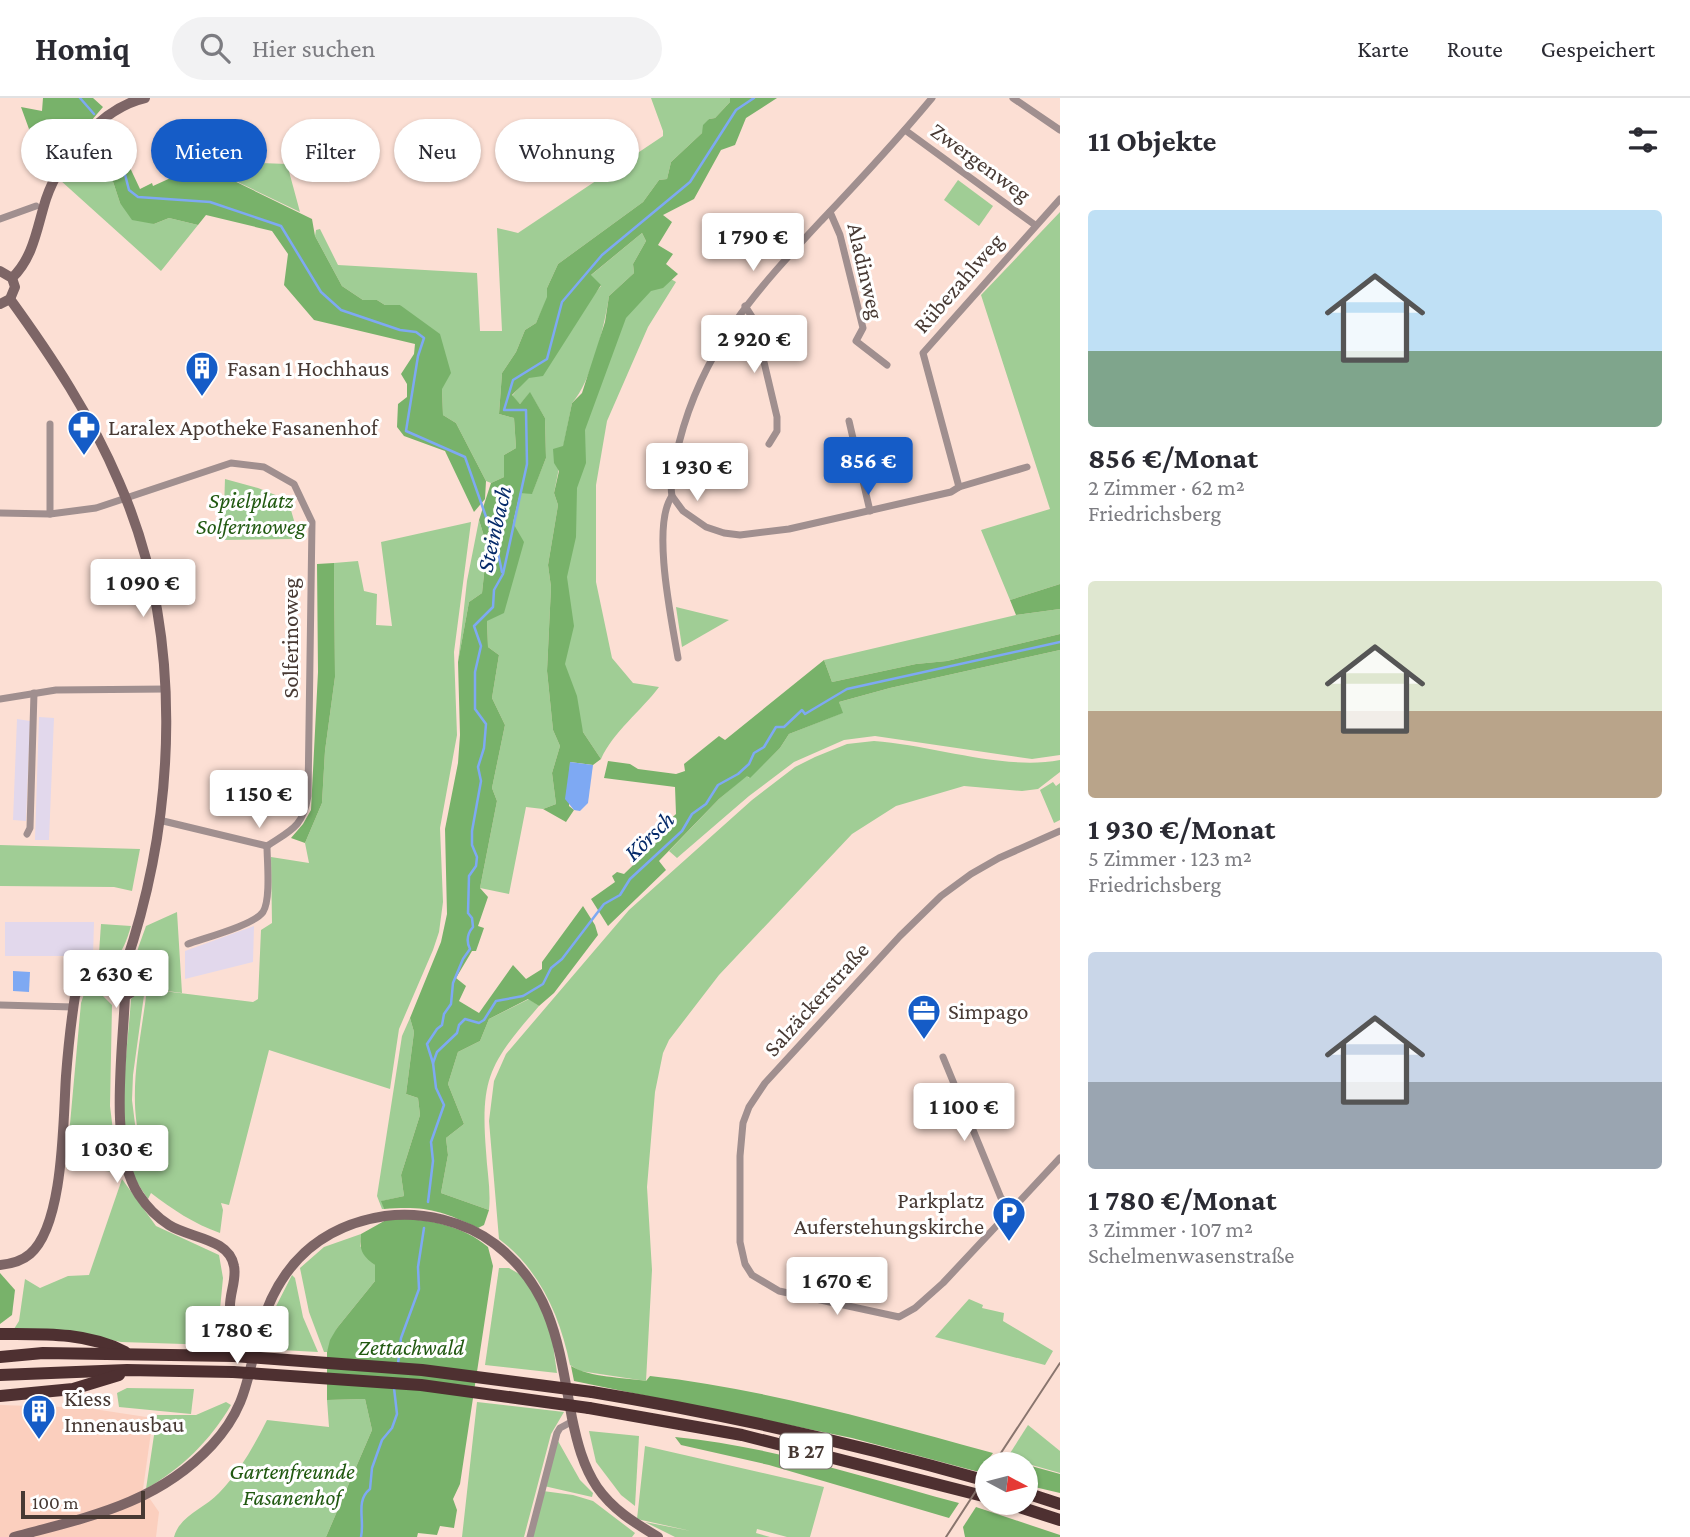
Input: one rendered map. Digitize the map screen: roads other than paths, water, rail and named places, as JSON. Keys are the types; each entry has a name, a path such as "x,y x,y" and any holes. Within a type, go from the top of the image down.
{"highway":[{"path":"0,1334 71,1336 110,1344 128,1354"},
{"name":"B 27","path":"0,1357 43,1353 234,1356 422,1370 592,1392 768,1426 975,1478"},
{"name":"B 27","path":"0,1396 73,1389 116,1378 127,1370"},
{"name":"B 27","path":"0,1375 127,1370 233,1372 421,1385 589,1408 742,1435 975,1494"},
{"path":"1038,1497 1060,1504"},
{"path":"1038,1513 1060,1520"}],"street":[{"path":"12,278 27,259 54,179 63,165 108,113 121,105 145,98"},
{"path":"932,98 745,306 710,360 685,421 675,458 672,496 683,510 706,527 740,535 789,529 951,492 959,487 1027,467"},
{"path":"1013,98 1060,130"},
{"name":"Zwergenweg","path":"905,130 1035,225"},
{"name":"Rübezahlweg","path":"959,487 923,353 1060,199"},
{"path":"0,219 36,206"},
{"name":"Aladinweg","path":"830,212 840,236 863,328 856,341 887,365"},
{"path":"0,271 12,278 15,286 5,302 72,391 95,430 126,498 145,558 159,621 166,689 165,769 141,920 125,966"},
{"path":"745,306 754,320 777,417 777,431 769,444"},
{"path":"849,421 870,510"},
{"path":"50,424 50,514"},
{"name":"Solferinoweg","path":"0,513 50,514 96,508 231,463 264,467 294,484 312,522 308,796 298,824 288,834 267,846"},
{"path":"672,496 667,503 664,520 664,563 678,658"},
{"path":"0,699 92,688 166,689"},
{"path":"27,834 30,828 34,693"},
{"path":"159,820 267,846 266,902 262,913 248,922 188,944"},
{"name":"Salzäckerstraße","path":"1013,1208 943,1283 915,1308 899,1317 779,1291 752,1275 745,1264 740,1242 740,1156 743,1124 756,1095 900,936 941,896 999,858 1060,831"},
{"path":"125,966 136,974 137,981 131,993 118,995 108,985 108,978 114,968 125,966"},
{"path":"0,1265 13,1263 30,1254 44,1235 58,1183 73,1007 79,986 86,979 108,978"},
{"path":"125,995 119,1117 122,1150 128,1174 138,1194 168,1225 227,1252 232,1259 235,1274 230,1309 241,1322 260,1329"},
{"path":"0,1005 73,1007"},
{"path":"943,1057 1001,1198 1013,1208 1060,1158"},
{"path":"14,1537 130,1504 156,1491 197,1460 221,1434 243,1398 260,1329 280,1282 305,1252 324,1237 345,1226 396,1215 418,1215 455,1223 484,1237 506,1253 525,1274 541,1296 553,1323 580,1453 595,1485 611,1504 643,1533 658,1537"},
{"path":"530,1537 557,1433 573,1421"}],"water":[{"path":"570,762 593,765 588,803 580,811 574,810 565,799"},
{"path":"13,971 30,972 29,992 13,991"}],"waterway":[{"path":"80,98 94,114"},
{"name":"Steinbach","path":"433,1063 427,1044 442,1025 444,1014 451,1004 453,983 470,949 468,938 473,927 468,913 469,876 476,866 472,831 481,781 478,767 484,748 486,724 475,709 475,672 481,646 474,626 493,607 494,590 503,574 527,464 526,410 504,410 513,380 547,359 562,302 602,255 690,182 736,110 754,98"},
{"path":"127,182 129,190 138,197 210,202 281,226 321,292 341,310 400,330 416,332 424,338 418,356 406,431 465,457 497,548 502,572"},
{"name":"Körsch","path":"428,1202 433,1161 431,1142 444,1105 436,1088 433,1063 437,1052 457,1033 459,1025 465,1019 479,1023 484,1020 496,1001 523,996 543,984 551,968 562,959 604,904 620,895 630,879 682,831 692,814 706,804 718,785 738,774 749,764 754,753 764,747 776,727 784,727 802,710 805,714 847,689 1060,642"},
{"name":"Körsch","path":"398,1364 401,1338 419,1289 418,1267 424,1228"},
{"name":"Körsch","path":"361,1537 362,1505 365,1494 370,1489 372,1468 382,1440 392,1428 397,1414 394,1388"}],"tram line":[{"path":"1002,1452 1060,1363"},
{"path":"946,1537 975,1492"}],"place":[{"name":"Fasan 1 Hochhaus","path":"202,398"},
{"name":"Laralex Apotheke Fasanenhof","path":"84,457"},
{"name":"Simpago","path":"924,1041"},
{"name":"Parkplatz Auferstehungskirche","path":"1009,1243"},
{"name":"Kiess Innenausbau","path":"39,1441"}],"park label":[{"name":"Spielplatz Solferinoweg","path":"251,513"},
{"name":"Zettachwald","path":"411,1347"},
{"name":"Gartenfreunde Fasanenhof","path":"292,1484"}]}
